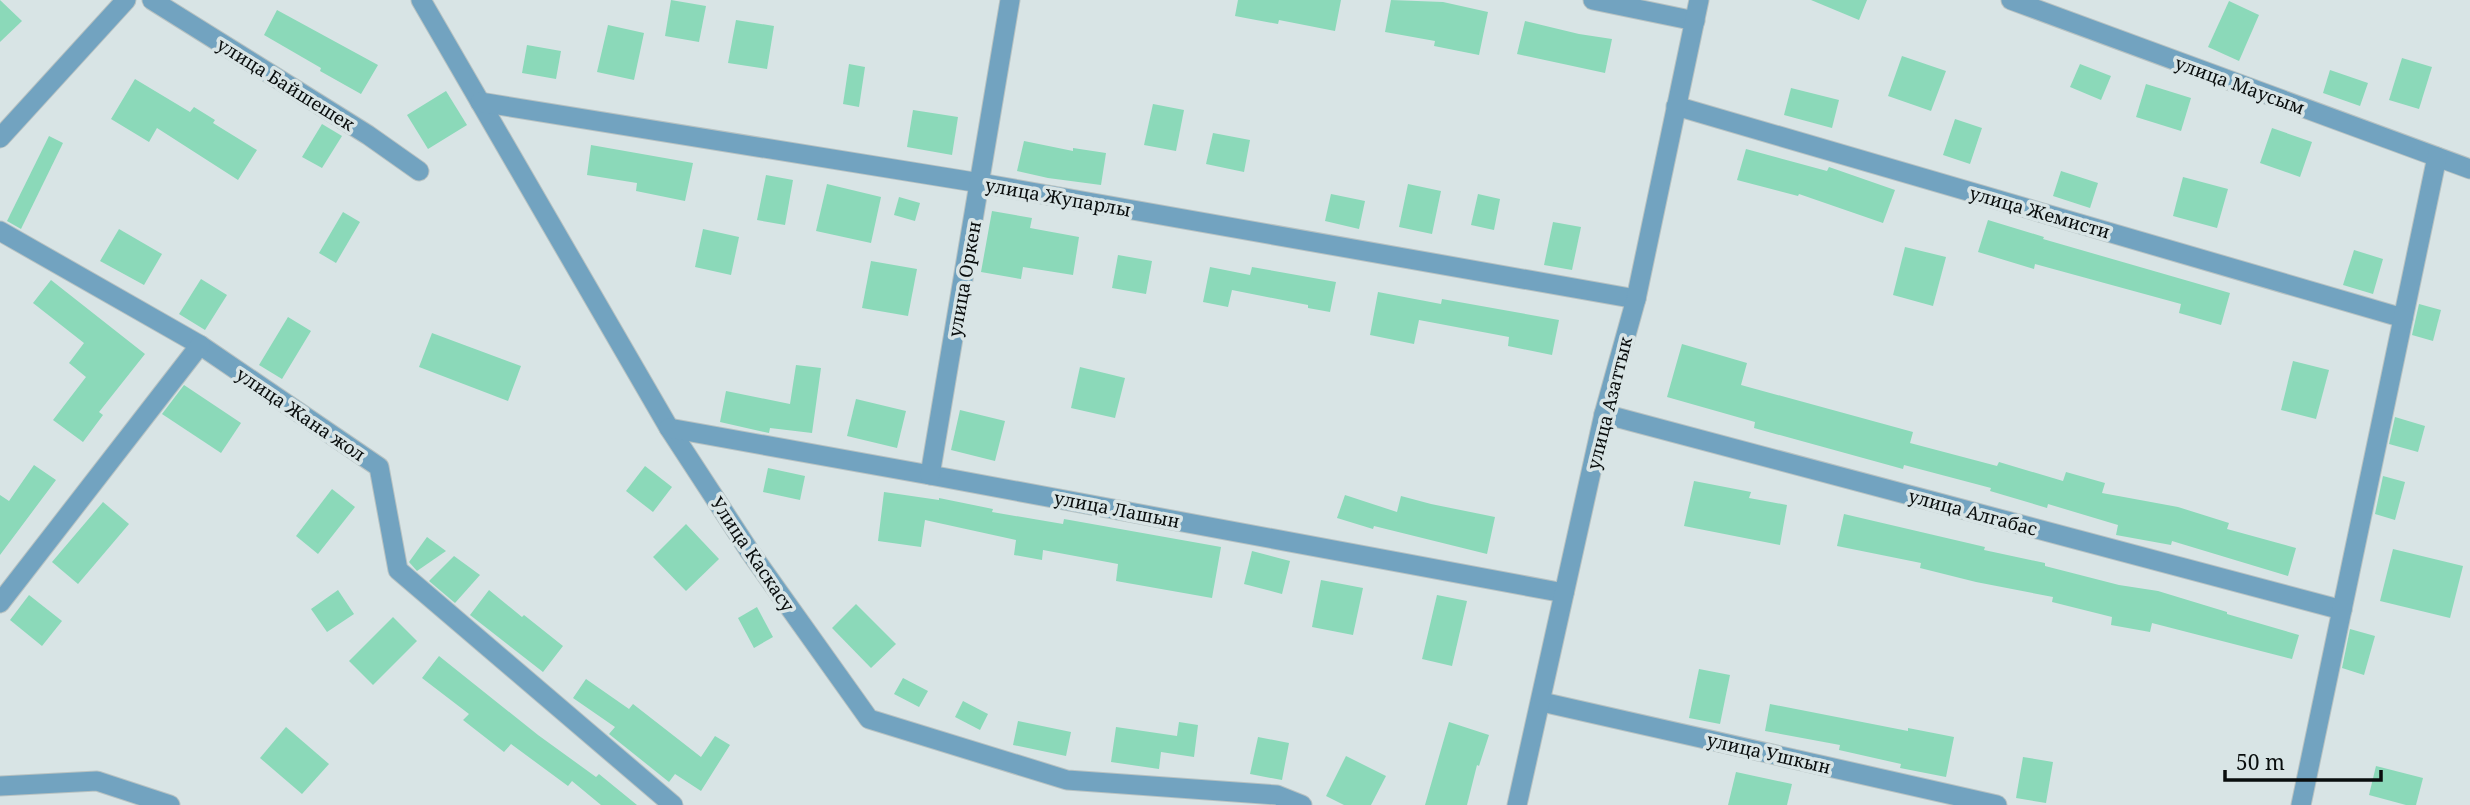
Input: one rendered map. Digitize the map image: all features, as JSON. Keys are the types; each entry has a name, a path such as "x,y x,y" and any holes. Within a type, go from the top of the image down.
{"street":[{"path":"0,138 126,0"},
{"name":"улица Байшешек","path":"152,0 368,135 419,171"},
{"name":"Улица Каскасу","path":"421,0 669,428 750,552 869,719 1067,780 1277,795 1302,805"},
{"name":"улица Оркен","path":"930,475 1010,0"},
{"path":"1593,0 1695,20"},
{"name":"улица Азаттык","path":"1517,805 1604,414 1636,299 1699,0"},
{"name":"улица Маусым","path":"2011,0 2470,170"},
{"name":"улица Жупарлы","path":"480,102 980,183 1636,299"},
{"name":"улица Жемисти","path":"1676,106 2403,318"},
{"path":"2301,805 2437,158"},
{"name":"улица Жана жол","path":"0,231 200,345 379,467 398,570 673,805"},
{"path":"0,603 200,345"},
{"name":"улица Алгабас","path":"1604,414 2342,610"},
{"name":"улица Лашын","path":"669,428 1564,593"},
{"name":"улица Ушкын","path":"1542,702 1997,805"},
{"path":"0,786 97,780 170,805"}],"building":[{"path":"0,0 22,21 0,42"},
{"path":"671,0 706,6 699,42 665,36"},
{"path":"1238,0 1341,0 1335,31 1279,20 1278,24 1235,16"},
{"path":"1391,0 1443,2 1488,12 1479,55 1434,46 1435,41 1385,32"},
{"path":"1811,0 1867,0 1859,20"},
{"path":"2229,1 2259,15 2239,61 2208,47"},
{"path":"277,10 378,65 361,94 264,35"},
{"path":"736,20 774,26 767,69 728,63"},
{"path":"1525,21 1612,39 1605,73 1517,54"},
{"path":"608,25 644,33 634,80 597,72"},
{"path":"527,45 561,51 556,79 522,73"},
{"path":"1902,56 1946,71 1931,111 1888,96"},
{"path":"2402,58 2432,67 2419,109 2389,100"},
{"path":"849,64 865,67 859,107 843,104"},
{"path":"2080,64 2111,76 2101,100 2070,87"},
{"path":"2330,70 2368,83 2360,106 2323,93"},
{"path":"135,79 190,112 194,107 215,120 213,123 257,150 238,180 157,128 149,142 111,119"},
{"path":"2146,84 2191,98 2181,131 2136,117"},
{"path":"1791,88 1839,100 1832,128 1784,115"},
{"path":"446,91 467,125 428,149 407,115"},
{"path":"1153,104 1184,110 1176,151 1144,145"},
{"path":"913,110 958,117 952,155 907,147"},
{"path":"1955,119 1982,128 1970,164 1943,155"},
{"path":"322,124 342,136 322,168 302,157"},
{"path":"2272,128 2312,142 2300,177 2260,163"},
{"path":"1213,133 1250,140 1244,172 1206,164"},
{"path":"49,136 63,143 21,229 7,221"},
{"path":"1024,141 1073,151 1073,148 1106,153 1101,185 1017,171"},
{"path":"591,145 693,163 685,201 636,191 637,183 587,175"},
{"path":"1746,149 1827,171 1829,167 1895,190 1883,223 1799,194 1798,196 1737,180"},
{"path":"2061,171 2098,183 2090,208 2053,196"},
{"path":"766,175 793,180 785,225 757,220"},
{"path":"2183,177 2228,189 2217,228 2173,216"},
{"path":"827,184 881,197 871,243 816,231"},
{"path":"1408,184 1441,191 1432,234 1399,227"},
{"path":"1331,194 1365,201 1359,229 1325,221"},
{"path":"1478,194 1500,199 1494,230 1471,225"},
{"path":"899,197 920,203 915,221 894,215"},
{"path":"992,211 1032,218 1030,228 1079,237 1073,275 1023,267 1021,279 981,272"},
{"path":"343,212 360,222 336,263 319,253"},
{"path":"1988,220 2044,237 2043,239 2230,293 2221,325 2179,313 2181,304 2035,264 2034,269 1978,252"},
{"path":"1553,222 1581,227 1572,270 1544,265"},
{"path":"119,229 162,254 144,285 100,261"},
{"path":"703,229 739,237 731,275 695,267"},
{"path":"1905,247 1946,257 1933,306 1893,295"},
{"path":"2354,250 2383,259 2373,294 2343,285"},
{"path":"1118,255 1152,261 1146,294 1112,288"},
{"path":"871,261 917,269 908,316 862,308"},
{"path":"1210,267 1250,275 1252,267 1336,282 1330,312 1232,290 1228,307 1203,302"},
{"path":"201,279 227,295 205,330 179,314"},
{"path":"51,280 145,354 99,412 103,415 83,442 53,420 86,377 69,363 84,343 33,303"},
{"path":"1378,292 1441,304 1442,299 1559,320 1552,355 1508,346 1509,337 1419,320 1414,344 1370,335"},
{"path":"2419,304 2441,310 2433,341 2412,335"},
{"path":"288,317 311,331 282,379 259,365"},
{"path":"432,333 521,366 508,401 419,367"},
{"path":"1682,344 1747,363 1741,385 1913,432 1910,443 1997,466 1999,462 2063,481 2066,472 2105,483 2102,493 2178,507 2229,523 2227,529 2296,548 2288,576 2172,541 2171,545 2116,535 2118,525 2048,504 2047,508 1990,491 1991,488 1904,465 1903,469 1754,428 1755,422 1667,397"},
{"path":"2293,361 2329,370 2316,419 2281,410"},
{"path":"796,365 821,368 812,433 770,428 769,433 720,422 726,391 790,404"},
{"path":"1080,367 1125,378 1115,418 1071,408"},
{"path":"184,385 241,423 221,453 162,414"},
{"path":"856,399 906,411 897,448 847,436"},
{"path":"960,410 1005,421 995,461 951,450"},
{"path":"2395,417 2425,426 2418,452 2389,444"},
{"path":"34,465 56,480 0,555 0,495 9,501"},
{"path":"645,466 672,487 653,512 626,491"},
{"path":"768,468 805,476 800,500 763,492"},
{"path":"2383,476 2405,482 2395,520 2375,514"},
{"path":"1694,481 1751,492 1749,498 1787,505 1780,545 1684,526"},
{"path":"332,489 355,507 318,554 296,536"},
{"path":"884,492 939,498 993,509 992,512 1063,524 1064,519 1221,547 1212,598 1116,581 1118,564 1043,550 1042,560 1014,555 1016,540 925,520 921,547 878,541"},
{"path":"1345,495 1397,512 1401,496 1495,517 1487,554 1374,526 1373,529 1337,518"},
{"path":"103,502 129,524 78,584 52,562"},
{"path":"1844,514 1985,547 1984,550 2045,563 2045,566 2119,585 2158,591 2299,635 2292,659 2152,623 2150,632 2111,625 2112,617 2052,602 2053,597 1976,582 1920,568 1921,563 1837,546"},
{"path":"686,524 719,559 686,591 653,557"},
{"path":"427,537 446,551 417,571 409,562"},
{"path":"2393,549 2463,566 2450,618 2380,601"},
{"path":"1252,551 1290,561 1282,594 1244,584"},
{"path":"454,556 480,575 455,603 429,581"},
{"path":"1321,580 1363,588 1353,635 1312,627"},
{"path":"338,590 354,614 327,632 311,609"},
{"path":"489,590 563,646 543,672 470,615"},
{"path":"29,595 62,621 42,646 10,620"},
{"path":"1437,595 1467,601 1452,666 1422,659"},
{"path":"856,604 896,644 871,668 832,628"},
{"path":"757,607 773,637 754,648 738,618"},
{"path":"393,617 417,641 373,685 349,661"},
{"path":"2350,629 2375,636 2364,675 2342,668"},
{"path":"439,656 538,735 596,777 599,774 637,805 601,805 572,781 568,786 511,744 504,752 463,720 469,714 422,678"},
{"path":"1699,669 1730,675 1720,724 1689,718"},
{"path":"903,678 928,691 919,707 894,694"},
{"path":"586,679 629,709 633,704 701,757 715,736 730,745 701,791 675,774 669,782 609,734 615,727 573,698"},
{"path":"963,701 988,714 980,730 955,717"},
{"path":"1770,704 1908,731 1908,728 1954,737 1946,777 1900,768 1901,764 1839,750 1840,745 1765,731"},
{"path":"1018,721 1071,732 1066,756 1013,745"},
{"path":"1179,722 1198,725 1194,757 1161,752 1159,769 1111,762 1116,727 1177,736"},
{"path":"1449,722 1489,735 1479,766 1477,765 1467,805 1425,805"},
{"path":"286,727 329,764 302,794 260,758"},
{"path":"1258,737 1289,743 1282,780 1250,774"},
{"path":"1346,756 1386,776 1371,805 1344,805 1326,796"},
{"path":"2023,757 2053,762 2046,803 2016,798"},
{"path":"2376,766 2423,778 2416,805 2369,795"},
{"path":"1736,772 1792,784 1787,805 1728,805"}]}
